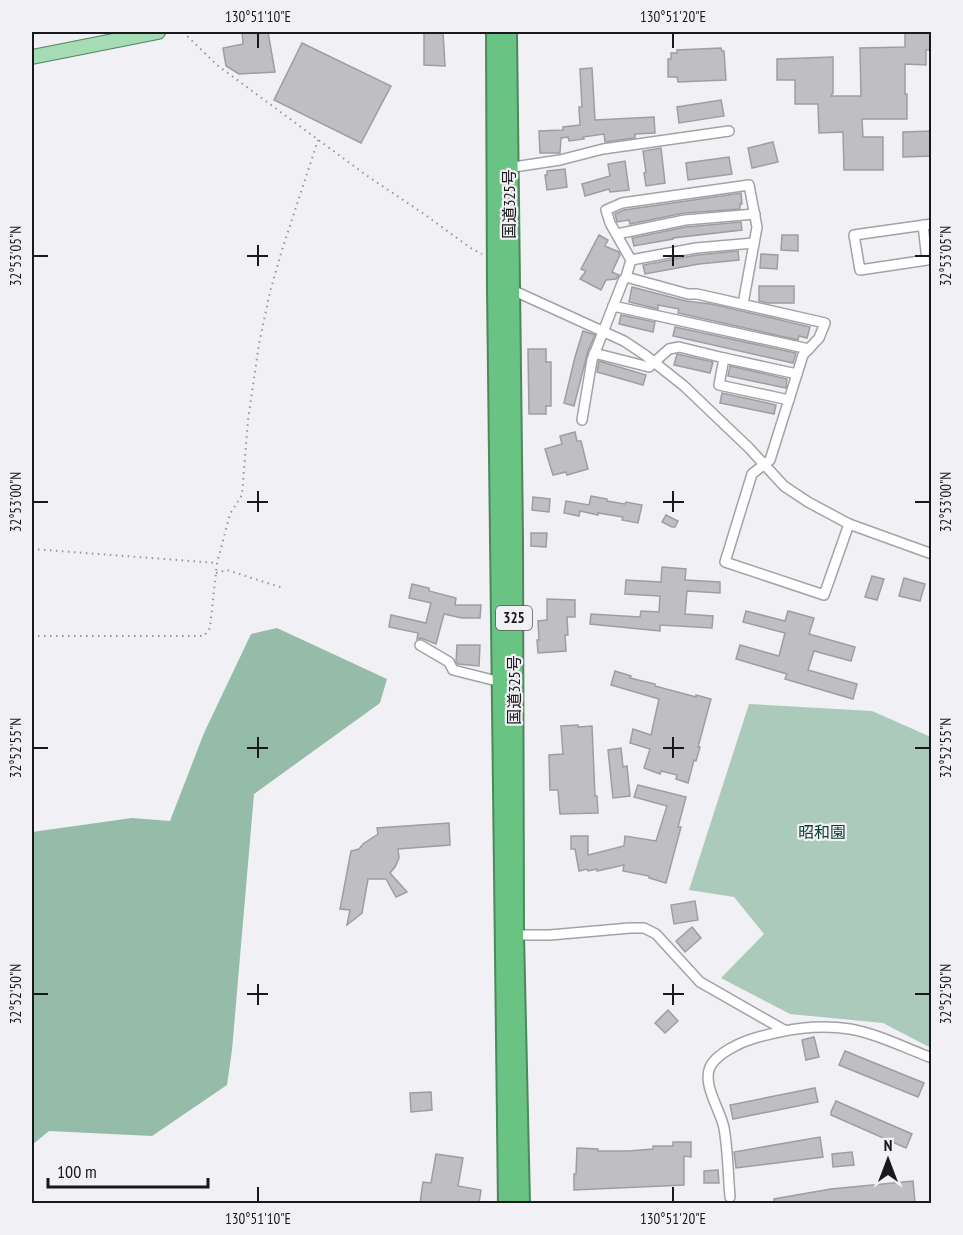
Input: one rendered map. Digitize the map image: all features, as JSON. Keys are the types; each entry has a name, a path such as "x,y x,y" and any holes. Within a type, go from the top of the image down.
{"highway":[{"name":"国道325号","path":"495,32 503,169"},
{"name":"国道325号","path":"508,32 503,169 501,682 521,1203"},
{"name":"国道325号","path":"503,288 514,552 507,1203"}],"main road":[{"path":"32,57 158,32"}],"street":[{"path":"503,169 561,160 603,149 729,131"},
{"path":"582,420 594,353 631,260 610,223 606,210 622,203 750,185 757,227 743,304"},
{"path":"616,234 685,220 755,214"},
{"path":"927,225 927,260 860,270 854,235 927,225"},
{"path":"631,260 696,248 754,243"},
{"path":"626,277 688,294 697,294 825,322 819,338 803,355 770,459 752,474 725,562 824,595 849,524"},
{"path":"503,288 624,341 654,362 684,386 749,448 784,486 808,502 849,524 932,554"},
{"path":"613,306 808,349"},
{"path":"594,353 650,367 669,349 679,347 797,374"},
{"path":"724,358 719,385 789,400"},
{"path":"420,645 449,662 453,670 501,682"},
{"path":"509,935 550,935 644,928 656,934 700,982 784,1030"},
{"path":"730,1197 724,1127 708,1083 710,1067 723,1052 745,1040 784,1030 820,1026 852,1029 932,1058"}],"path":[{"path":"183,32 217,65 318,140 481,254"},
{"path":"32,636 204,636 210,628 217,563 230,514 242,495 248,420 259,344 270,291 318,140"},
{"path":"32,549 217,563"},
{"path":"216,573 227,570 283,588"}],"green space":[{"path":"277,628 387,679 380,703 254,794 227,1085 152,1136 49,1131 32,1145 32,832 132,818 170,821 204,733 251,634"},
{"name":"昭和園","path":"749,704 872,711 931,737 931,1048 883,1023 790,1014 721,978 764,934 734,897 689,890"}],"building":[{"path":"242,32 268,32 275,72 239,74 226,66 223,48 243,44"},
{"path":"443,32 445,66 424,65 424,33"},
{"path":"905,32 932,32 932,50 926,50 926,65 905,64 907,119 862,119 863,137 883,137 883,170 844,170 843,132 819,133 818,104 795,104 795,80 777,80 777,59 833,57 833,93 831,96 861,96 860,48 905,47"},
{"path":"302,43 391,86 361,143 274,100"},
{"path":"721,48 724,51 726,80 678,82 677,77 668,77 668,59 671,59 671,53 677,53 677,50"},
{"path":"592,68 595,120 654,117 655,133 635,134 635,138 605,142 604,134 569,141 568,137 561,138 560,153 540,153 539,131 563,130 563,127 580,125 579,107 582,107 580,69"},
{"path":"721,100 724,116 679,123 677,107"},
{"path":"932,131 932,156 903,157 903,132"},
{"path":"773,142 778,162 752,168 748,148"},
{"path":"661,148 665,183 646,186 643,151"},
{"path":"729,157 732,174 688,180 686,163"},
{"path":"625,161 629,190 610,192 609,189 585,196 582,184 610,176 608,164"},
{"path":"565,169 567,187 547,190 545,175 547,171"},
{"path":"741,193 740,209 684,213 630,224 629,220 617,222 615,214 624,210"},
{"path":"741,222 742,230 673,238 634,246 632,238 686,227"},
{"path":"599,235 608,240 605,246 619,252 620,255 612,272 619,275 616,279 606,280 601,290 580,279 586,271 581,269"},
{"path":"782,235 798,235 798,251 781,250"},
{"path":"738,251 739,260 699,264 645,274 643,265 697,255"},
{"path":"761,254 778,255 777,269 760,268"},
{"path":"759,286 794,286 794,303 759,301"},
{"path":"632,287 686,301 711,304 810,327 807,338 799,336 798,340 678,313 679,309 658,305 658,309 629,302"},
{"path":"621,315 655,322 653,332 619,324"},
{"path":"675,327 796,353 793,363 673,336"},
{"path":"583,331 595,335 588,351 574,406 564,403"},
{"path":"528,349 546,349 546,362 551,362 551,406 546,406 546,414 529,414"},
{"path":"677,354 713,362 710,373 674,365"},
{"path":"599,361 646,375 643,385 597,372"},
{"path":"730,366 787,379 786,388 728,376"},
{"path":"722,393 776,405 774,414 720,403"},
{"path":"575,432 577,441 581,441 588,469 567,475 566,472 553,475 545,449 562,444 560,436"},
{"path":"591,496 607,499 607,501 642,505 638,523 622,520 623,517 598,513 598,515 580,511 579,516 564,513 566,501 589,505"},
{"path":"533,497 550,499 549,512 532,510"},
{"path":"666,515 678,521 675,527 662,522"},
{"path":"531,533 547,533 546,547 531,546"},
{"path":"662,567 686,569 685,580 720,582 720,593 687,591 685,614 713,616 712,628 660,625 660,631 590,624 591,614 640,617 641,611 659,612 660,596 625,594 626,580 661,582"},
{"path":"872,576 884,579 877,600 865,597"},
{"path":"904,578 925,584 920,601 899,596"},
{"path":"412,584 456,598 455,605 481,605 480,618 462,618 444,614 436,644 421,638 417,639 418,633 389,627 391,615 426,623 431,603 409,598"},
{"path":"547,599 575,600 575,617 567,617 566,651 538,653 538,621 547,620"},
{"path":"746,611 785,621 788,611 814,618 809,634 855,647 851,661 814,651 808,670 857,684 853,699 785,679 787,674 736,659 740,645 779,656 785,633 743,622"},
{"path":"457,645 480,645 479,666 458,664 456,662"},
{"path":"615,671 631,676 630,678 655,684 655,686 711,699 698,747 700,747 688,783 676,779 677,775 661,771 660,774 644,768 650,749 630,743 633,729 651,735 659,699 611,685"},
{"path":"578,725 578,727 592,726 595,796 597,796 598,813 560,814 558,790 550,790 549,755 563,754 561,726"},
{"path":"621,748 623,767 627,766 630,796 613,798 608,750"},
{"path":"638,785 686,797 678,827 681,827 666,883 649,878 649,876 623,871 624,865 597,871 597,869 588,871 587,869 579,871 575,849 571,849 571,836 588,836 588,855 624,846 625,836 656,841 667,806 634,797"},
{"path":"449,823 450,845 398,849 399,858 390,873 407,892 396,897 386,879 368,879 362,913 347,925 350,910 340,909 351,851 359,849 378,834 377,828"},
{"path":"695,901 698,920 674,924 671,905"},
{"path":"692,927 701,938 685,952 676,941"},
{"path":"668,1010 678,1021 665,1033 655,1023"},
{"path":"814,1037 819,1057 806,1060 802,1040"},
{"path":"845,1051 924,1083 918,1097 839,1065"},
{"path":"815,1088 818,1102 733,1119 730,1105"},
{"path":"431,1092 432,1110 411,1112 410,1093"},
{"path":"836,1101 912,1134 906,1148 831,1115"},
{"path":"820,1137 823,1157 736,1168 734,1152"},
{"path":"673,1142 691,1142 691,1157 684,1156 684,1185 574,1190 577,1148 629,1151 653,1149 653,1146 673,1146"},
{"path":"852,1152 854,1165 833,1167 832,1154"},
{"path":"436,1154 463,1158 458,1186 481,1190 479,1203 420,1203 423,1182 431,1183"},
{"path":"718,1170 719,1183 704,1183 704,1171"},
{"path":"913,1181 915,1202 774,1203 774,1199 831,1189"}]}
